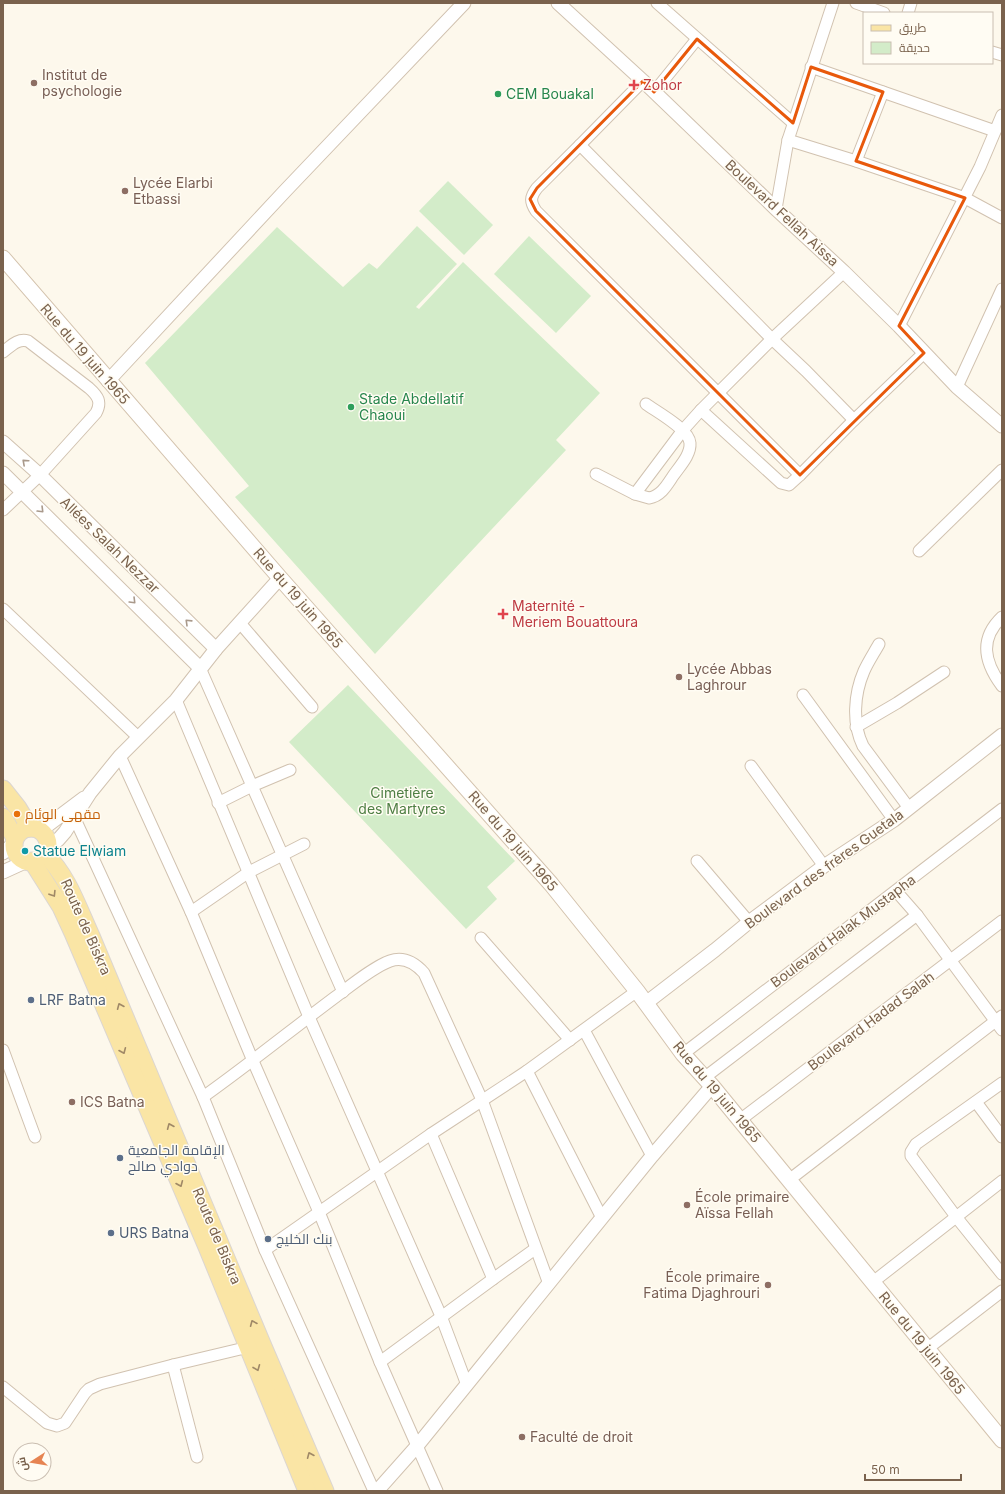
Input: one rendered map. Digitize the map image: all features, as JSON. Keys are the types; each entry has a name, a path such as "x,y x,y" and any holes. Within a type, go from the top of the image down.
{"main road":[{"name":"Rue du 19 juin 1965","path":"4,261 280,578 551,884 637,991 683,1054 740,1120 1002,1440"},
{"path":"3,789 35,829 46,838 38,856 17,854 11,845 3,817"},
{"path":"11,845 19,833 35,829"},
{"name":"Route de Biskra","path":"38,856 255,1345 325,1491"},
{"name":"Route de Biskra","path":"255,1345 307,1491"}],"street":[{"path":"108,381 464,3"},
{"name":"Boulevard Fellah Aissa","path":"558,3 643,81 844,272 899,326 957,387 1002,426"},
{"path":"776,209 788,140 833,3"},
{"path":"856,3 881,12"},
{"path":"664,5 698,39 793,123"},
{"path":"654,92 698,39"},
{"path":"811,67 995,131"},
{"path":"643,81 537,188 530,199 531,204 536,212 800,475"},
{"path":"856,161 883,92"},
{"path":"899,326 965,198 1002,115"},
{"path":"788,140 856,161 965,198 1002,218"},
{"path":"580,146 854,420"},
{"path":"635,494 683,430 701,410 772,339 844,272"},
{"path":"957,387 1002,289"},
{"path":"3,352 18,342 24,340 28,341 89,388 97,395 100,401 96,413 40,475 3,510"},
{"path":"701,410 781,483 789,485 924,353"},
{"path":"596,474 635,494 648,498 660,494 669,482 687,455 690,444 683,430 646,404"},
{"name":"Allées Salah Nezzar","path":"3,442 40,475 216,649"},
{"path":"918,551 1002,470"},
{"path":"3,473 200,668 343,992"},
{"path":"3,872 38,856 62,836 75,819 90,793 120,756 176,700 216,649 280,578"},
{"path":"3,609 138,737"},
{"path":"1002,617 990,630 986,645 987,658 995,677 1002,686"},
{"path":"240,623 312,707"},
{"path":"879,644 864,672 859,688 856,706 856,727 863,746 910,808"},
{"path":"856,727 897,703 944,672"},
{"path":"802,696 894,820"},
{"path":"176,700 218,804 249,872 309,1017 441,1316 467,1385"},
{"name":"Boulevard des frères Guetala","path":"646,1004 749,922 824,866 894,820 1002,735"},
{"path":"120,756 190,912 319,1212 380,1362 437,1491"},
{"path":"751,766 824,866"},
{"path":"218,804 252,786 290,770"},
{"path":"35,829 90,793"},
{"name":"Boulevard Halak Mustapha","path":"683,1054 1002,809"},
{"path":"75,819 203,1098 265,1250 376,1491 417,1446 549,1284 652,1156 708,1082 917,916"},
{"path":"190,912 249,872 304,844"},
{"path":"698,861 749,922"},
{"path":"896,891 917,916 950,961 998,1018 1002,1030"},
{"name":"Boulevard Hadad Salah","path":"740,1120 1002,920"},
{"path":"481,938 570,1040"},
{"path":"203,1098 375,969 390,961 402,959 415,963 424,973 482,1100 549,1284"},
{"path":"265,1250 431,1134 527,1071 637,991"},
{"path":"789,1180 998,1018"},
{"path":"584,1030 652,1156"},
{"path":"3,1050 35,1137"},
{"path":"527,1071 602,1218"},
{"path":"1002,1083 916,1144 911,1152 911,1156 915,1162 1002,1274"},
{"path":"976,1102 1002,1137"},
{"path":"431,1134 493,1278"},
{"path":"873,1282 957,1218 1002,1181"},
{"path":"380,1362 493,1278 535,1249"},
{"path":"927,1349 1002,1291"},
{"path":"3,1387 47,1423 56,1426 65,1423 81,1398 89,1389 100,1384 173,1364 255,1345"},
{"path":"173,1364 197,1457"}],"highlighted area":[{"path":"697,39 793,123 811,67 883,92 856,161 965,198 899,326 924,353 800,475 536,211 530,199 537,188 643,81 654,92"}],"green space":[{"path":"448,181 493,225 464,255 419,211"},
{"name":"Stade Abdellatif Chaoui","path":"417,226 457,264 416,307 419,309 463,262 600,393 556,440 566,450 375,654 235,497 249,486 145,363 277,227 343,287 369,263 377,269"},
{"path":"529,236 591,296 556,333 494,274"},
{"name":"Cimetière des Martyres","path":"348,685 515,861 487,887 497,899 466,929 289,742"}],"place":[{"name":"Institut de psychologie","path":"34,83"},
{"name":"Zohor","path":"634,85"},
{"name":"CEM Bouakal","path":"498,94"},
{"name":"Lycée Elarbi Etbassi","path":"125,191"},
{"name":"Stade Abdellatif Chaoui","path":"351,407"},
{"name":"Maternité - Meriem Bouattoura","path":"503,614"},
{"name":"Lycée Abbas Laghrour","path":"679,677"},
{"name":"مقهى الوئام","path":"17,814"},
{"name":"Statue Elwiam","path":"25,851"},
{"name":"LRF Batna","path":"31,1000"},
{"name":"ICS Batna","path":"72,1102"},
{"name":"الإقامة الجامعية دوادي صالح","path":"120,1158"},
{"name":"École primaire Aïssa Fellah","path":"687,1205"},
{"name":"URS Batna","path":"111,1233"},
{"name":"بنك الخليج","path":"268,1239"},
{"name":"École primaire Fatima Djaghrouri","path":"768,1285"},
{"name":"Faculté de droit","path":"522,1437"}]}
